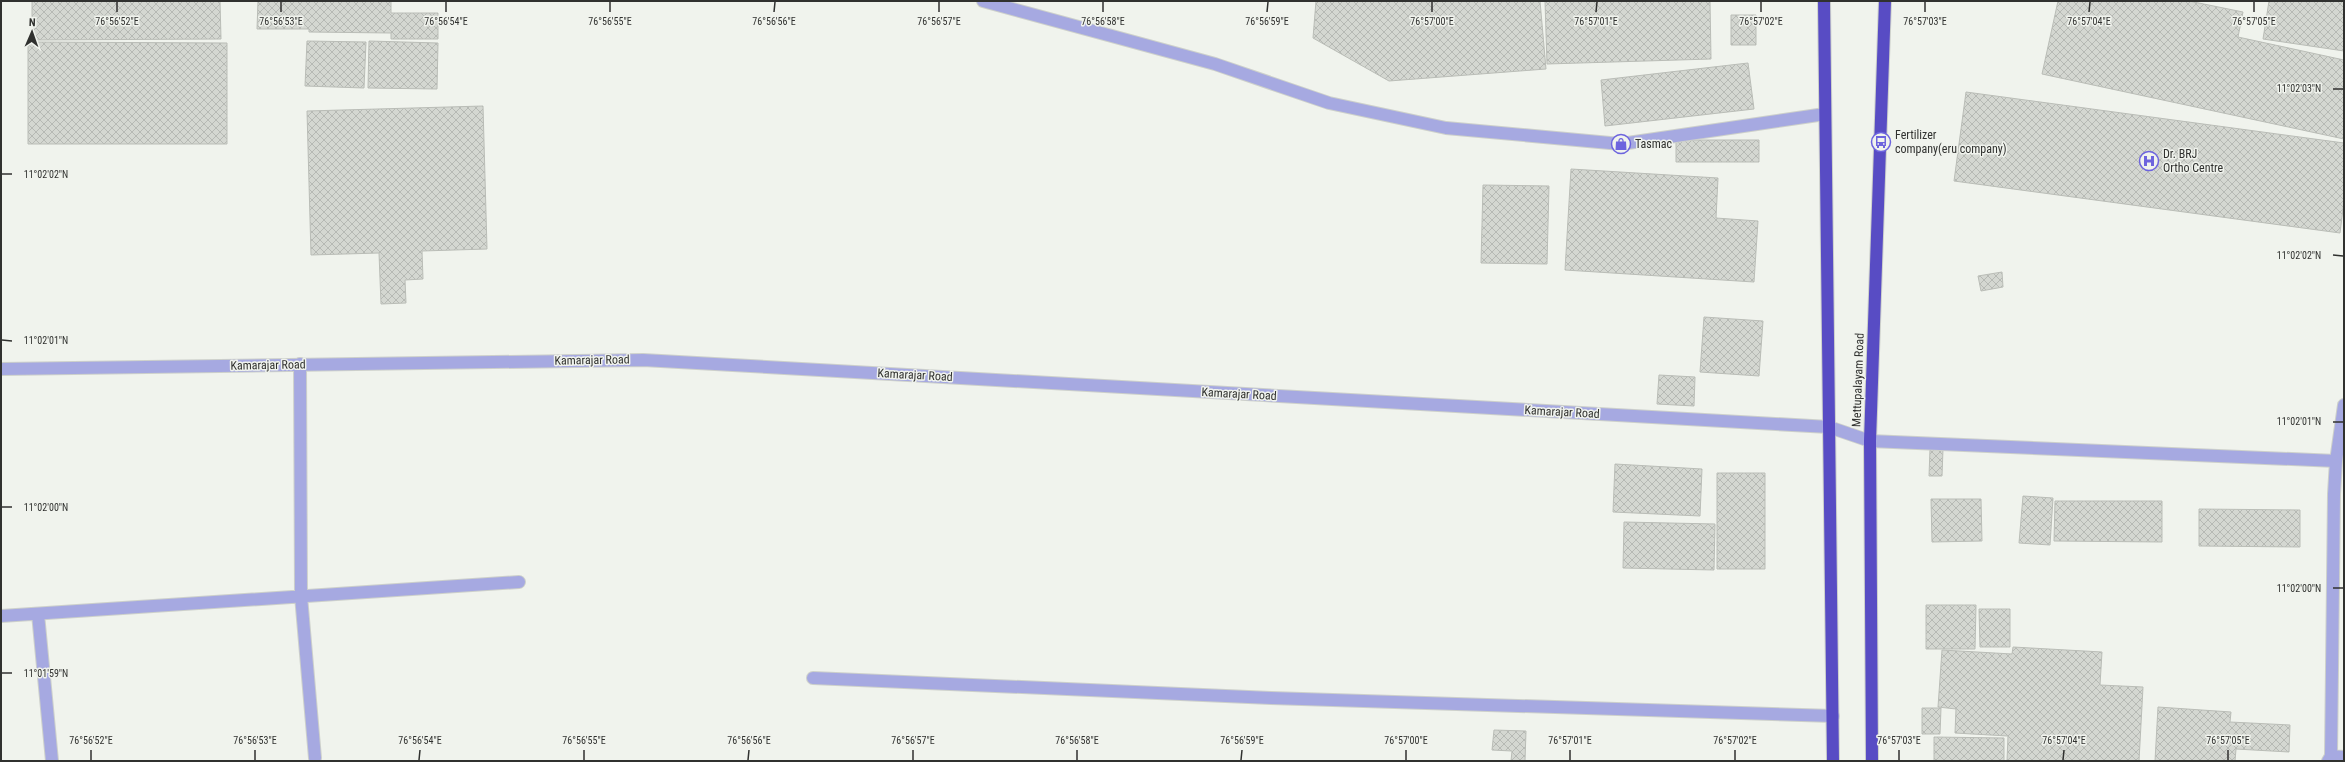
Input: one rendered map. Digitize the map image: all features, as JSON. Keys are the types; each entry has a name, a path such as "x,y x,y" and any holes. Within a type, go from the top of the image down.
{"highway":[{"path":"1824,1 1833,761"},
{"name":"Mettupalayam Road","path":"1872,761 1870,441 1885,1"}],"street":[{"path":"983,1 1215,64 1329,103 1446,128 1621,144 1825,114"},
{"name":"Kamarajar Road","path":"1,369 643,360 1829,427 1870,441 2336,461"},
{"path":"300,364 301,596 314,758"},
{"path":"2344,404 2336,461 2334,494 2330,758 2344,757"},
{"path":"1,616 519,582"},
{"path":"38,614 52,761"},
{"path":"813,678 1279,698 1833,716"}],"building":[{"path":"32,1 220,1 221,39 32,40"},
{"path":"258,1 391,1 391,13 438,13 438,39 391,39 391,33 309,32 309,29 257,29"},
{"path":"1316,1 1540,1 1546,69 1389,81 1313,38"},
{"path":"1545,1 1710,1 1711,59 1547,64"},
{"path":"2058,1 2189,1 2243,12 2238,37 2344,60 2344,139 2042,74"},
{"path":"2269,1 2344,1 2344,51 2263,39"},
{"path":"1731,15 1756,15 1756,45 1731,45"},
{"path":"307,41 366,42 364,88 305,86"},
{"path":"369,41 438,43 437,89 368,88"},
{"path":"28,42 227,43 227,144 28,144"},
{"path":"1748,63 1754,109 1605,126 1601,80"},
{"path":"1966,92 2344,143 2344,201 2340,233 1954,181"},
{"path":"483,106 487,249 422,251 423,279 405,280 406,303 381,304 379,253 311,255 307,111"},
{"path":"1676,140 1759,140 1759,162 1676,162"},
{"path":"1571,169 1718,178 1716,218 1758,221 1754,282 1565,270"},
{"path":"1483,185 1549,186 1547,264 1481,263"},
{"path":"2002,272 2003,287 1981,291 1978,276"},
{"path":"1704,317 1763,321 1759,376 1700,372"},
{"path":"1659,375 1695,377 1694,406 1657,404"},
{"path":"1930,449 1943,449 1942,476 1929,476"},
{"path":"1615,464 1702,469 1700,516 1613,512"},
{"path":"1717,473 1765,473 1765,569 1717,569"},
{"path":"2023,496 2053,498 2050,545 2019,543"},
{"path":"1931,499 1981,499 1982,541 1932,542"},
{"path":"2055,501 2162,501 2162,542 2054,541"},
{"path":"2199,509 2300,510 2300,547 2199,546"},
{"path":"1624,522 1715,524 1714,570 1623,568"},
{"path":"1926,605 1976,605 1975,649 1926,649"},
{"path":"1979,609 2010,609 2010,647 1980,647"},
{"path":"2013,647 2102,652 2100,685 2143,687 2139,761 2007,761 2008,736 1955,733 1956,709 1938,707 1942,650 2012,654"},
{"path":"2158,707 2231,712 2230,722 2290,725 2289,752 2236,749 2235,761 2155,761"},
{"path":"1922,708 1941,708 1940,734 1922,734"},
{"path":"1494,730 1526,731 1525,761 1511,761 1512,751 1492,750"},
{"path":"1934,737 2004,738 2004,761 1934,761"}],"place":[{"name":"Fertilizer company(eru company)","path":"1881,142"},
{"name":"Tasmac","path":"1621,144"},
{"name":"Dr. BRJ Ortho Centre","path":"2149,161"}]}
